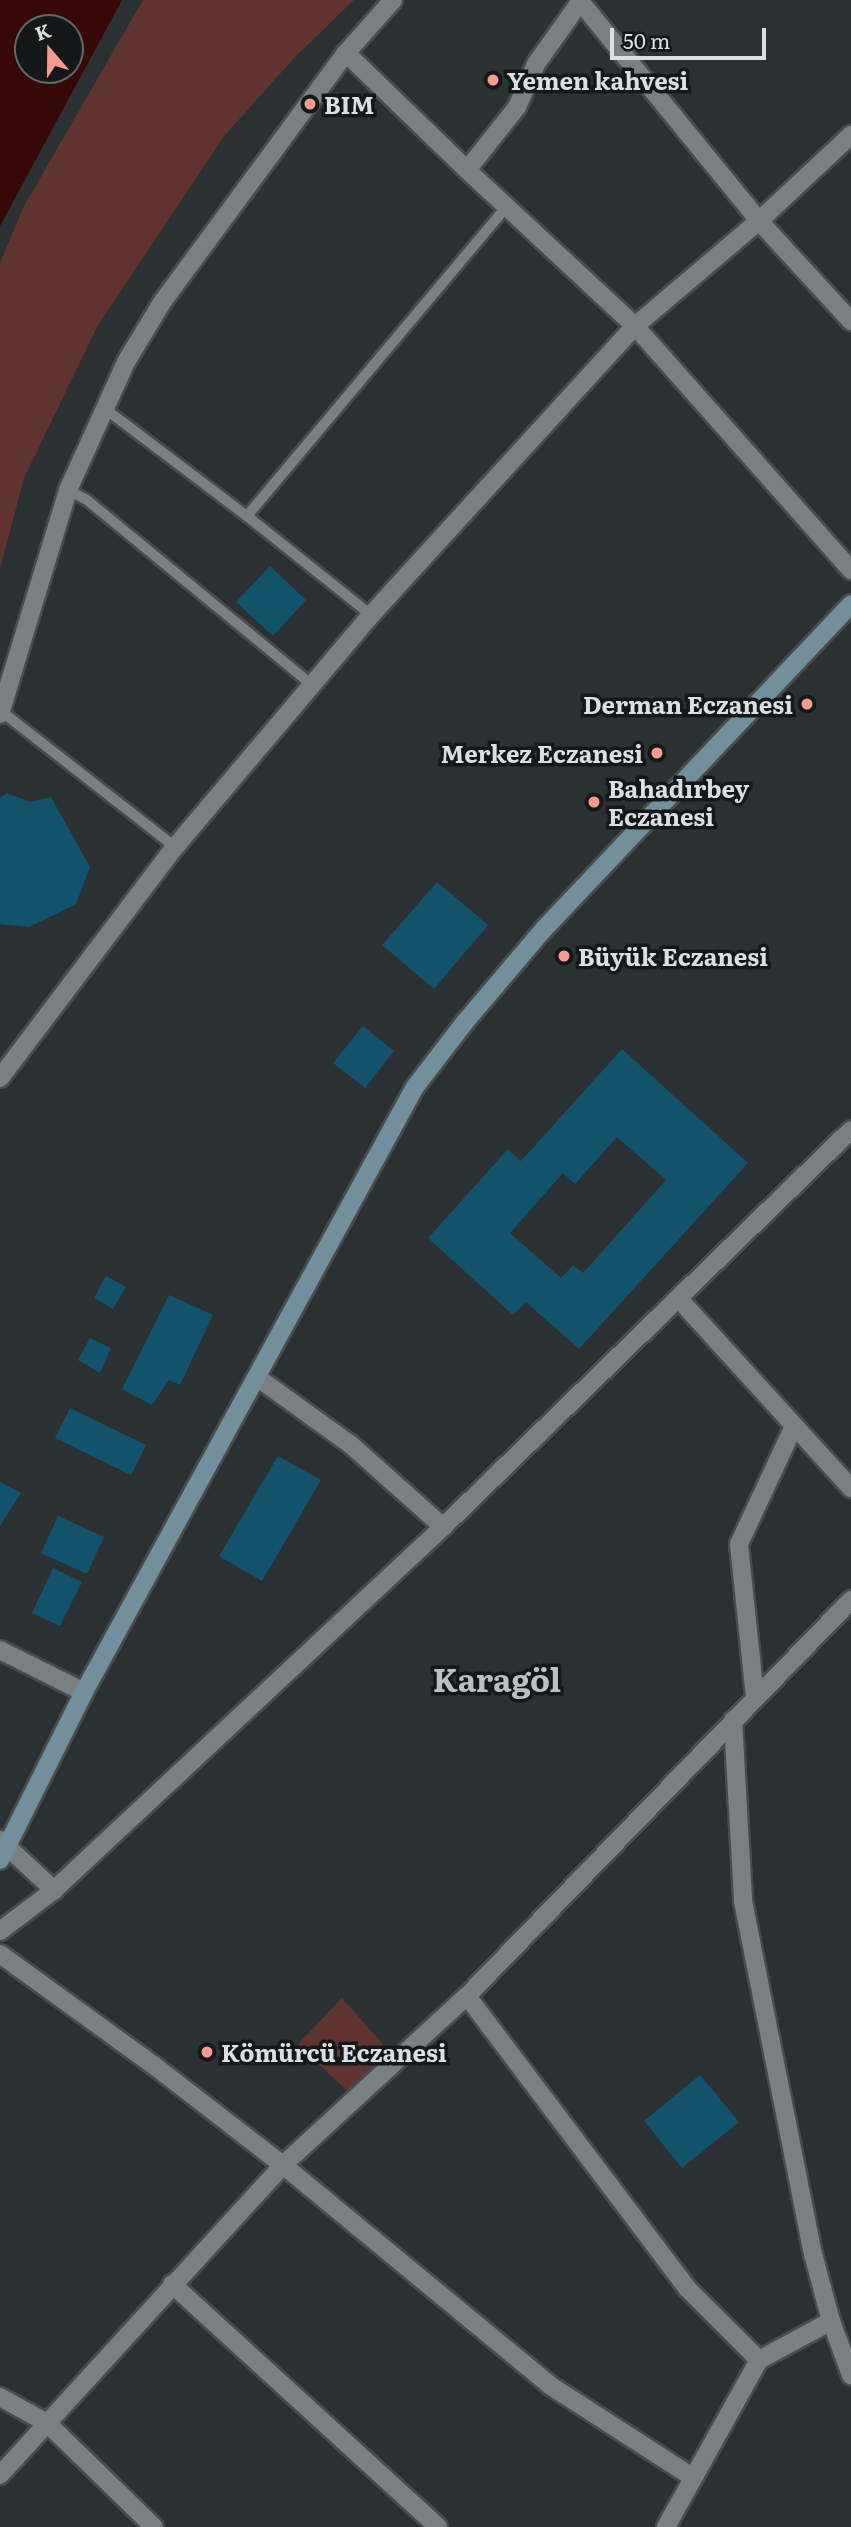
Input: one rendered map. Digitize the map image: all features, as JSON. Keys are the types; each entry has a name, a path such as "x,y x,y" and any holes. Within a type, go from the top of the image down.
{"main road":[{"path":"3,1849 83,1692 258,1378 415,1087 465,1022 544,929 851,604"}],"street":[{"path":"1,713 68,490 125,362 163,300 346,53 393,0"},
{"path":"467,170 517,107 536,64 580,1 759,221 851,321"},
{"path":"346,53 635,327 851,570"},
{"path":"0,1078 175,847 371,615 635,327 759,221 851,135"},
{"path":"0,1931 54,1890 443,1527 851,1130"},
{"path":"679,1299 851,1488"},
{"path":"258,1378 350,1444 443,1527"},
{"path":"755,1697 738,1544 794,1426"},
{"path":"0,2475 283,2165 467,1996 851,1600"},
{"path":"0,1650 83,1692"},
{"path":"733,1720 744,1900 813,2254 831,2322 851,2375"},
{"path":"3,1849 54,1890"},
{"path":"0,1954 156,2067 283,2165 551,2386 692,2477"},
{"path":"467,1996 687,2288 759,2360"},
{"path":"172,2284 438,2527"},
{"path":"666,2527 759,2360 831,2322"},
{"path":"0,2398 47,2423 154,2527"}],"lane":[{"path":"247,516 506,207"},
{"path":"103,408 247,516 371,615"},
{"path":"68,490 87,500 311,684"},
{"path":"1,713 175,847"}],"shaded area":[{"path":"0,0 122,0 84,70 84,14 14,14 14,84 77,84 0,226"},
{"path":"143,0 354,0 296,56 225,135 97,327 24,478 0,569 0,263 24,206"},
{"path":"342,1998 388,2050 348,2092 298,2044"}],"building":[{"path":"270,566 306,600 273,636 236,602"},
{"path":"7,793 30,802 51,797 90,867 76,904 29,927 0,924 0,798"},
{"path":"437,882 488,925 434,989 382,945"},
{"path":"363,1026 394,1051 365,1088 333,1063"},
{"path":"622,1049 748,1163 579,1349 526,1302 513,1315 428,1238 508,1149 521,1161","holes":["617,1137 666,1180 583,1273 573,1265 561,1278 510,1233 563,1173 575,1184"]},
{"path":"106,1276 126,1287 113,1309 94,1298"},
{"path":"169,1295 213,1315 180,1385 169,1380 152,1405 122,1389"},
{"path":"90,1338 111,1348 100,1373 78,1360"},
{"path":"70,1408 146,1445 131,1475 55,1438"},
{"path":"278,1456 321,1480 262,1581 219,1556"},
{"path":"0,1482 21,1493 0,1526"},
{"path":"58,1516 104,1537 87,1574 41,1553"},
{"path":"53,1568 82,1582 60,1626 32,1613"},
{"path":"700,2075 739,2122 682,2168 644,2121"}],"place":[{"name":"Yemen kahvesi","path":"493,80"},
{"name":"BIM","path":"310,104"},
{"name":"Derman Eczanesi","path":"807,704"},
{"name":"Merkez Eczanesi","path":"657,753"},
{"name":"Bahadırbey Eczanesi","path":"594,802"},
{"name":"Büyük Eczanesi","path":"564,956"},
{"name":"Kömürcü Eczanesi","path":"207,2052"}],"district":[{"name":"Karagöl","path":"497,1678"}]}
